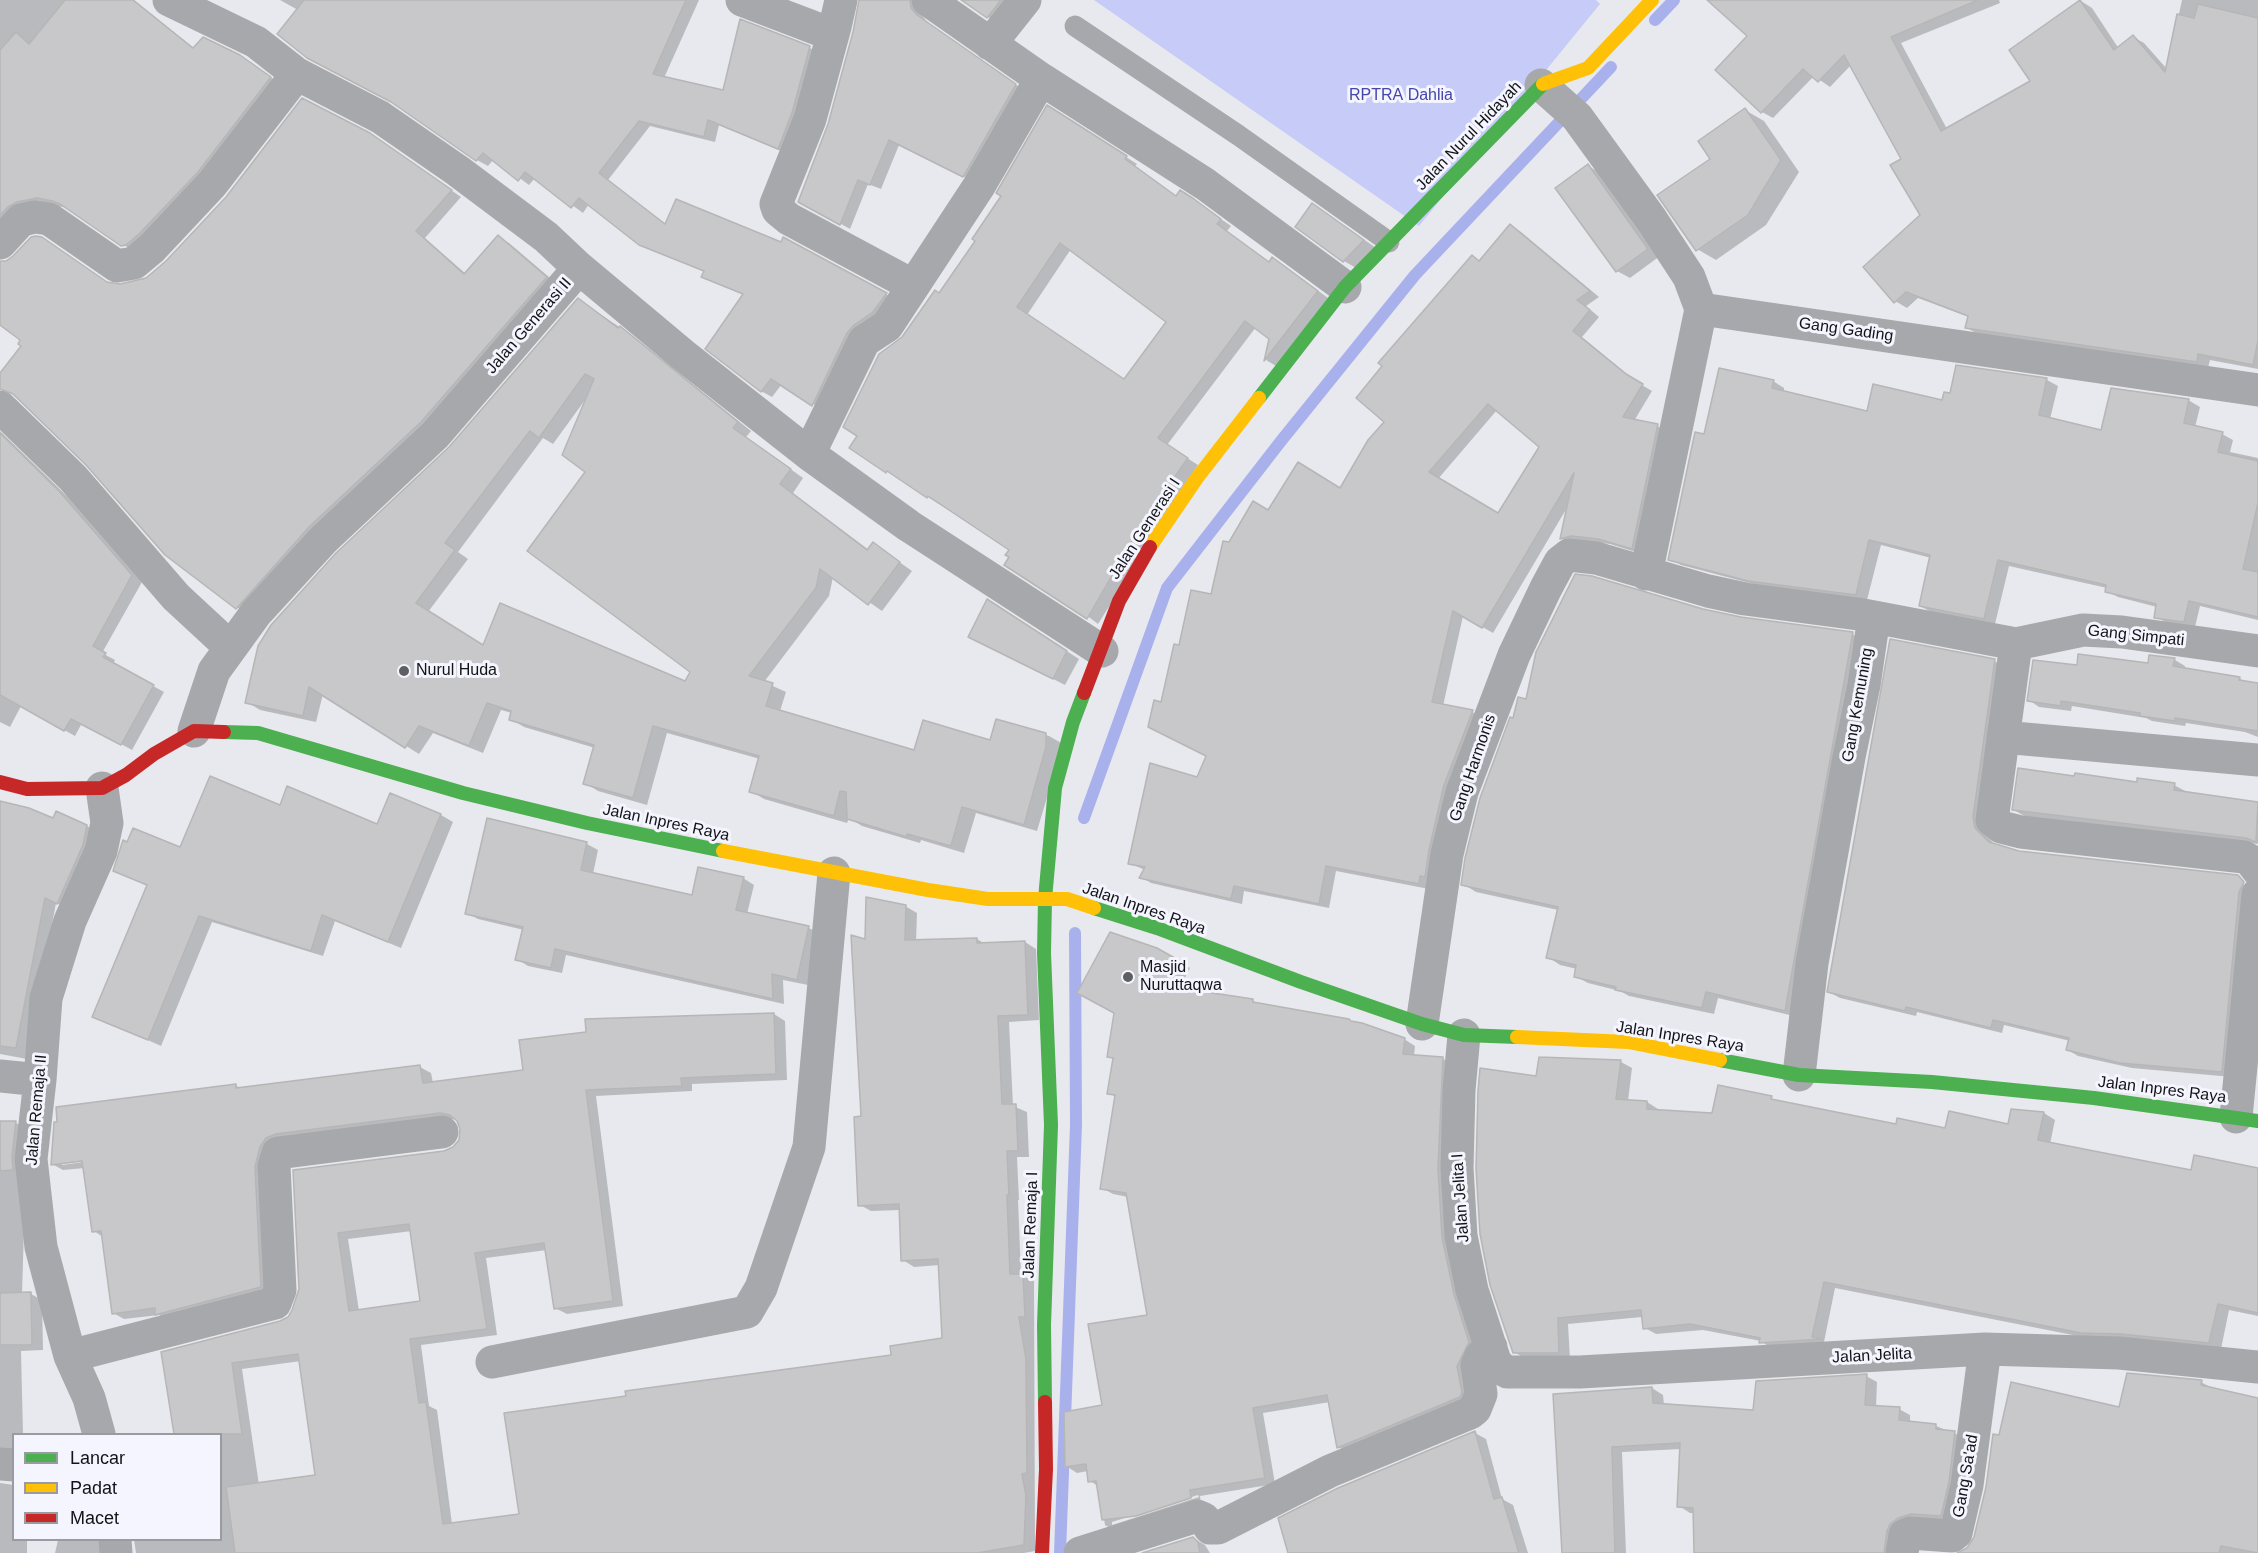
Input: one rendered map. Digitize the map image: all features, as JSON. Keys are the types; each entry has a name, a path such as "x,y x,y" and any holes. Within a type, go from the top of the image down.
{"street":[{"name":"Jalan Generasi II","path":"169,0 256,42 297,74 380,117 458,171 546,237 579,268 435,435 322,540 256,614 214,671 194,731"},
{"path":"742,0 823,31 838,13"},
{"path":"928,0 1041,79 1205,184 1345,287"},
{"path":"990,44 1025,0"},
{"name":"Jalan Nurul Hidayah","path":"1345,287 1389,242 1560,102 1588,68 1652,0"},
{"path":"838,13 810,119 776,204 778,210 789,219 912,285"},
{"path":"0,243 21,220 35,217 49,219 117,266 134,263 152,248 212,184 297,74"},
{"path":"809,454 864,341 887,326 979,186 1041,79"},
{"path":"1560,102 1651,219 1689,277 1701,309 1646,574 1745,599 1874,617"},
{"path":"579,268 683,355 809,454 909,526 1102,651"},
{"name":"Jalan Generasi I","path":"1045,899 1055,788 1073,722 1102,651 1119,601 1158,534 1197,478 1345,287"},
{"name":"Gang Gading","path":"1701,309 2258,390"},
{"path":"0,407 73,478 176,597 230,647"},
{"name":"Gang Harmonis","path":"1422,1024 1447,854 1462,792 1514,656 1557,568 1560,562 1569,555 1596,558 1646,574"},
{"name":"Gang Simpati","path":"1874,617 2016,644 2083,630 2122,632 2258,651"},
{"name":"Gang Kemuning","path":"1799,1074 1812,963 1864,685 1874,617"},
{"path":"2016,644 1992,820 2001,827 2021,832 2244,857 2251,861 2258,870"},
{"path":"0,782 27,789 102,788 194,731"},
{"name":"Jalan Inpres Raya","path":"194,731 258,733 463,793 586,823 834,873 988,899 1067,899 1422,1024 1464,1035 1628,1042 1799,1074 1932,1082 2082,1097 2247,1119"},
{"path":"2003,737 2258,760"},
{"name":"Jalan Remaja II","path":"99,1433 89,1398 70,1356 41,1247 30,1159 40,1080 46,998 70,921 102,851 107,823 102,788"},
{"path":"492,1362 747,1312 760,1288 809,1146 834,873"},
{"path":"2247,1119 2258,894"},
{"name":"Jalan Remaja I","path":"1042,1553 1046,1469 1044,1325 1051,1125 1044,953 1045,899"},
{"name":"Jalan Jelita I","path":"1464,1035 1459,1090 1457,1168 1461,1236 1472,1290 1492,1352"},
{"path":"0,1076 40,1080"},
{"path":"70,1356 275,1304 280,1290 274,1166 278,1154 442,1132"},
{"name":"Jalan Jelita","path":"1492,1352 1497,1365 1511,1373 1580,1372 1985,1349 2119,1353 2258,1367"},
{"name":"Gang Sa'ad","path":"1902,1553 1905,1535 1910,1533 1952,1536 1956,1533 1967,1485 1985,1349"},
{"path":"1080,1553 1197,1516 1204,1518 1210,1527 1218,1528 1330,1471 1470,1413 1475,1409 1480,1394 1477,1365 1481,1356 1492,1352"}],"lane":[{"path":"1075,26 1238,135 1389,242"}],"green space":[{"name":"RPTRA Dahlia","path":"1094,0 1596,0 1600,4 1419,226"}],"building":[{"path":"65,0 133,0 193,48 203,37 240,55 271,77 198,172 126,245 121,246 60,204 52,201 37,198 17,202 0,215 0,50 16,32 29,44"},
{"path":"304,0 686,0 653,74 723,90 740,19 810,46 792,113 778,149 708,120 704,137 639,121 599,173 665,224 676,199 781,242 783,237 887,293 873,312 854,325 847,333 812,406 771,379 761,392 705,349 743,294 701,277 704,271 639,245 579,198 571,208 525,172 518,181 483,153 476,161 391,102 307,58 277,34"},
{"path":"859,0 910,0 911,8 917,15 1016,84 963,177 889,140 870,185 858,180 840,225 798,202 828,124 853,32"},
{"path":"961,0 1001,0 987,18"},
{"path":"1707,0 1978,0 1891,37 1941,131 2030,81 2009,50 2080,0 2114,50 2133,35 2165,72 2177,14 2194,18 2198,4 2258,18 2258,341 2253,365 2198,354 2197,362 1965,328 1968,316 1906,292 1894,303 1863,267 1920,215 1890,165 1901,159 1844,55 1818,82 1803,69 1761,113 1715,70 1747,36"},
{"path":"302,98 370,133 452,190 416,231 464,274 498,235 547,277 421,422 310,526 236,609 165,555 86,465 13,394 0,389 0,373 21,346 18,344 20,340 0,325 0,261 6,261 31,237 36,236 42,237 107,282 120,284 146,278 166,261 226,197"},
{"path":"1047,105 1127,156 1125,159 1176,196 1180,190 1194,199 1221,219 1217,224 1269,262 1272,257 1318,291 1264,361 1269,339 1245,321 1158,438 1188,458 1141,525 1087,619 1004,565 1009,557 1005,555 1009,550 928,496 927,498 849,448 857,436 843,427 879,354 902,337 935,290 939,293 975,241 972,239 1001,196 996,193","holes":["1060,243 1166,322 1124,379 1017,307"]},
{"path":"1745,108 1781,160 1748,215 1696,251 1657,195 1710,159 1698,141"},
{"path":"1588,164 1648,249 1616,272 1555,188"},
{"path":"1312,203 1364,240 1343,262 1295,227"},
{"path":"1510,224 1590,291 1577,300 1590,310 1573,331 1626,374 1643,384 1623,417 1658,424 1632,549 1598,539 1571,536 1560,539 1574,473 1482,628 1453,611 1432,702 1473,710 1444,785 1425,877 1420,876 1419,884 1326,866 1319,904 1234,886 1231,899 1139,878 1145,867 1128,864 1150,763 1197,777 1206,756 1148,727 1154,700 1161,702 1174,644 1179,645 1191,590 1211,594 1223,541 1229,542 1253,501 1268,510 1298,462 1340,488 1368,440 1384,422 1356,398 1382,366 1378,363 1472,255 1479,261","holes":["1488,404 1539,447 1498,513 1429,472"]},
{"path":"578,298 618,328 620,326 738,422 733,428 791,469 780,484 867,550 873,542 900,562 868,605 820,569 816,588 749,676 773,683 766,706 914,750 923,720 990,740 996,719 1046,733 1046,747 1024,825 962,807 951,846 907,834 907,837 847,819 846,792 840,791 834,816 749,792 759,756 653,726 633,798 583,784 594,745 509,720 511,711 487,703 469,746 419,726 405,748 309,687 303,716 245,703 258,646 271,625 336,553 449,447","holes":["585,374 594,379 562,455 585,472 527,551 690,672 685,681 500,603 483,645 416,603 455,550 445,543 530,431 539,438"]},
{"path":"1956,365 2047,378 2039,415 2101,430 2111,388 2189,399 2184,423 2223,432 2218,452 2258,461 2258,503 2243,569 2258,572 2258,617 2189,601 2184,622 2154,618 2156,604 2105,592 2106,585 1998,560 1984,619 1919,606 1930,555 1869,540 1856,595 1748,581 1668,560 1695,432 1704,434 1719,368 1774,380 1772,388 1867,411 1873,384 1942,400 1944,392 1950,393"},
{"path":"0,433 59,491 132,575 93,646 106,653 103,657 154,685 121,745 71,719 64,731 0,695"},
{"path":"1575,574 1592,576 1703,609 1741,617 1853,632 1785,1011 1706,992 1702,1008 1615,990 1616,987 1574,977 1576,965 1546,958 1558,907 1461,885 1465,858 1480,798 1510,717 1513,718 1518,697 1526,699 1536,652"},
{"path":"987,599 1067,651 1053,679 968,637"},
{"path":"1890,639 1995,659 1973,817 1975,828 1989,842 2019,851 2238,875 2244,882 2239,892 2222,1072 2120,1063 2066,1050 2069,1038 1993,1020 1991,1028 1906,1007 1905,1011 1827,992"},
{"path":"2078,654 2148,663 2149,655 2175,658 2173,666 2240,677 2239,680 2258,683 2258,731 2175,718 2175,721 2140,716 2140,713 2061,701 2061,706 2027,701 2033,660 2077,665"},
{"path":"2018,768 2074,776 2075,773 2137,782 2137,778 2175,783 2174,790 2258,802 2256,842 2246,838 2012,810"},
{"path":"210,776 280,805 287,786 377,824 390,793 441,814 388,942 322,915 311,951 199,916 148,1040 92,1017 147,885 113,871 123,840 127,842 133,828 180,847"},
{"path":"0,801 29,808 53,818 56,811 87,825 83,845 57,904 45,898 16,1048 0,1046"},
{"path":"487,818 587,842 581,870 692,895 698,867 744,877 736,910 809,926 797,980 772,974 773,999 555,949 551,968 515,960 523,927 465,914"},
{"path":"866,897 906,905 905,940 977,938 977,943 1025,941 1028,1015 998,1016 1002,1104 1016,1104 1018,1151 1007,1151 1009,1195 1007,1195 1010,1274 1023,1274 1025,1317 1019,1317 1026,1359 1027,1473 1022,1474 1026,1495 1024,1545 977,1553 235,1553 226,1487 315,1475 298,1354 232,1363 242,1434 222,1434 174,1433 161,1352 288,1317 299,1289 293,1170 444,1151 453,1147 459,1140 460,1129 457,1121 450,1115 440,1113 276,1134 266,1138 260,1147 255,1167 261,1287 155,1315 155,1308 112,1314 101,1231 92,1232 82,1161 51,1165 54,1122 57,1122 56,1107 236,1084 236,1088 420,1065 423,1083 523,1070 519,1040 586,1032 585,1019 774,1013 776,1074 681,1078 682,1086 586,1090 613,1301 554,1309 544,1243 475,1253 487,1329 410,1339 419,1403 426,1402 443,1524 519,1514 504,1413 626,1396 625,1391 891,1355 890,1346 942,1338 938,1259 901,1261 899,1204 858,1206 854,1117 861,1116 851,935 865,939","holes":["409,1224 420,1301 349,1311 338,1233"]},
{"path":"1110,932 1157,948 1180,961 1166,986 1253,999 1253,1002 1349,1019 1405,1038 1403,1054 1443,1057 1438,1168 1442,1237 1454,1294 1469,1342 1457,1366 1462,1392 1460,1397 1337,1448 1327,1395 1253,1408 1265,1478 1190,1490 1191,1498 1136,1516 1102,1520 1096,1481 1088,1482 1086,1464 1065,1467 1064,1412 1102,1405 1088,1324 1147,1315 1126,1193 1100,1189 1115,1095 1107,1094 1113,1058 1107,1057 1114,1013 1077,993"},
{"path":"1539,1057 1621,1060 1616,1099 1647,1101 1647,1109 1712,1113 1718,1085 1772,1096 1771,1099 1896,1124 1897,1118 1945,1128 1949,1111 2008,1124 2011,1109 2044,1112 2038,1140 2191,1170 2194,1155 2258,1168 2258,1313 2218,1304 2209,1343 2121,1334 2081,1333 1824,1282 1812,1337 1823,1339 1759,1343 1760,1338 1690,1324 1643,1329 1641,1310 1558,1318 1559,1353 1513,1353 1490,1285 1480,1234 1476,1168 1480,1068 1536,1076"},
{"path":"0,1121 16,1121 13,1170 0,1171"},
{"path":"31,1292 32,1345 0,1345 0,1293"},
{"path":"2127,1373 2202,1380 2201,1385 2258,1398 2258,1553 2221,1546 2219,1553 1957,1553 1967,1548 1974,1537 1986,1487 1993,1434 1999,1435 2011,1382 2119,1407"},
{"path":"1867,1374 1865,1405 1900,1407 1899,1420 1936,1424 1936,1429 1955,1431 1949,1482 1941,1516 1911,1514 1898,1518 1890,1524 1887,1531 1884,1553 1694,1553 1693,1508 1677,1507 1680,1443 1612,1447 1615,1553 1562,1553 1553,1394 1652,1387 1653,1403 1753,1410 1756,1381"},
{"path":"1475,1431 1494,1499 1502,1497 1519,1553 1288,1553 1278,1518 1338,1488"},
{"path":"1193,1537 1198,1542 1200,1553 1142,1553"}],"waterway":[{"path":"1655,20 1674,0"},
{"path":"1084,818 1167,588 1281,441 1415,275 1611,67"},
{"path":"1060,1553 1076,1125 1075,933"}],"traffic: fast":[{"path":"1259,398 1345,287 1543,84"},
{"path":"1045,1402 1044,1325 1051,1125 1044,953 1045,899 1055,788 1073,722 1084,693"},
{"path":"224,732 258,733 463,793 587,823 723,851"},
{"path":"1094,908 1157,928 1422,1024 1464,1035 1517,1037"},
{"path":"1720,1060 1799,1075 1932,1082 2094,1098 2258,1121"}],"traffic: slow":[{"path":"1543,84 1588,68 1652,0"},
{"path":"1150,547 1197,478 1259,398"},
{"path":"723,851 928,890 988,899 1067,899 1094,908"},
{"path":"1517,1037 1628,1042 1720,1060"}],"traffic: jam":[{"path":"1084,693 1119,601 1150,547"},
{"path":"0,782 27,789 102,788 194,731 224,732"},
{"path":"1042,1553 1046,1469 1045,1402"}],"place":[{"name":"Nurul Huda","path":"404,671"},
{"name":"Masjid Nuruttaqwa","path":"1128,977"}]}
